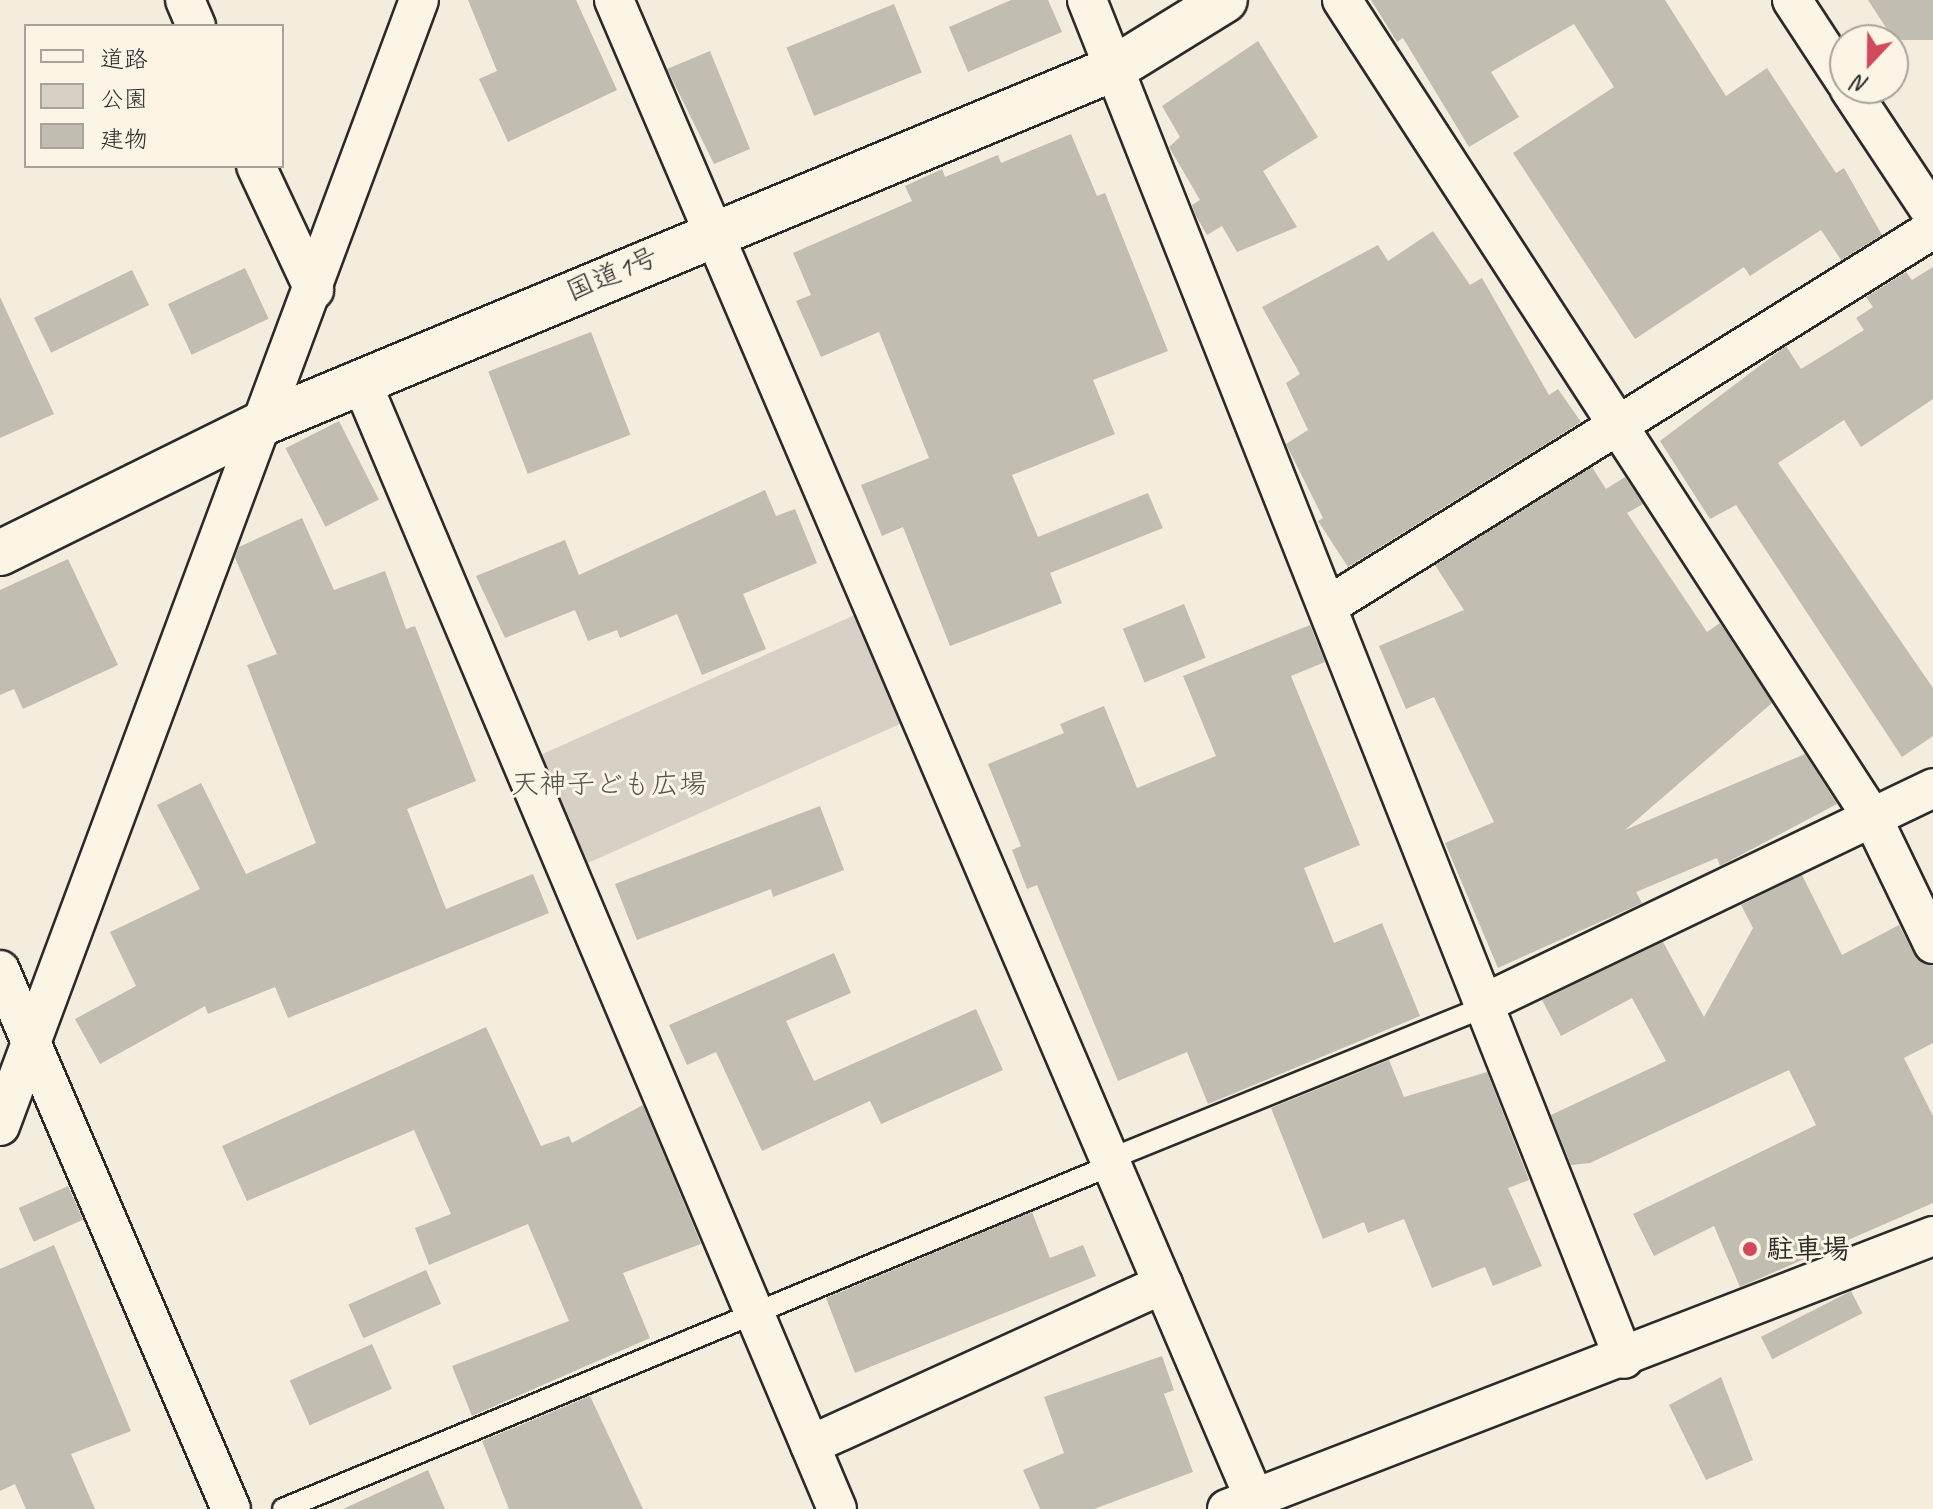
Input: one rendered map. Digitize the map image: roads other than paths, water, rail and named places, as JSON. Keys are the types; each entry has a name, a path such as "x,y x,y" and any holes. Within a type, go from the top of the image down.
{"highway":[{"name":"国道1号","path":"0,553 263,423 713,231 1115,68 1225,0"}],"street":[{"path":"185,0 195,24"},
{"path":"0,1126 314,290 419,0"},
{"path":"614,0 1163,1284 1247,1505 1933,1236"},
{"path":"1087,0 1331,604 1624,1359"},
{"path":"1342,0 1624,428 1872,817 1933,944"},
{"path":"1792,0 1829,57"},
{"path":"1860,104 1933,215"},
{"path":"257,168 314,290"},
{"path":"1331,604 1624,428 1933,229"},
{"path":"361,381 837,1509"},
{"path":"1488,1004 1933,788"},
{"path":"0,970 231,1509"},
{"path":"810,1445 1163,1284"}],"lane":[{"path":"283,1509 1488,1004"}],"place":[{"name":"駐車場","path":"1750,1249"}],"park label":[{"name":"天神子ども広場","path":"609,784"}]}
